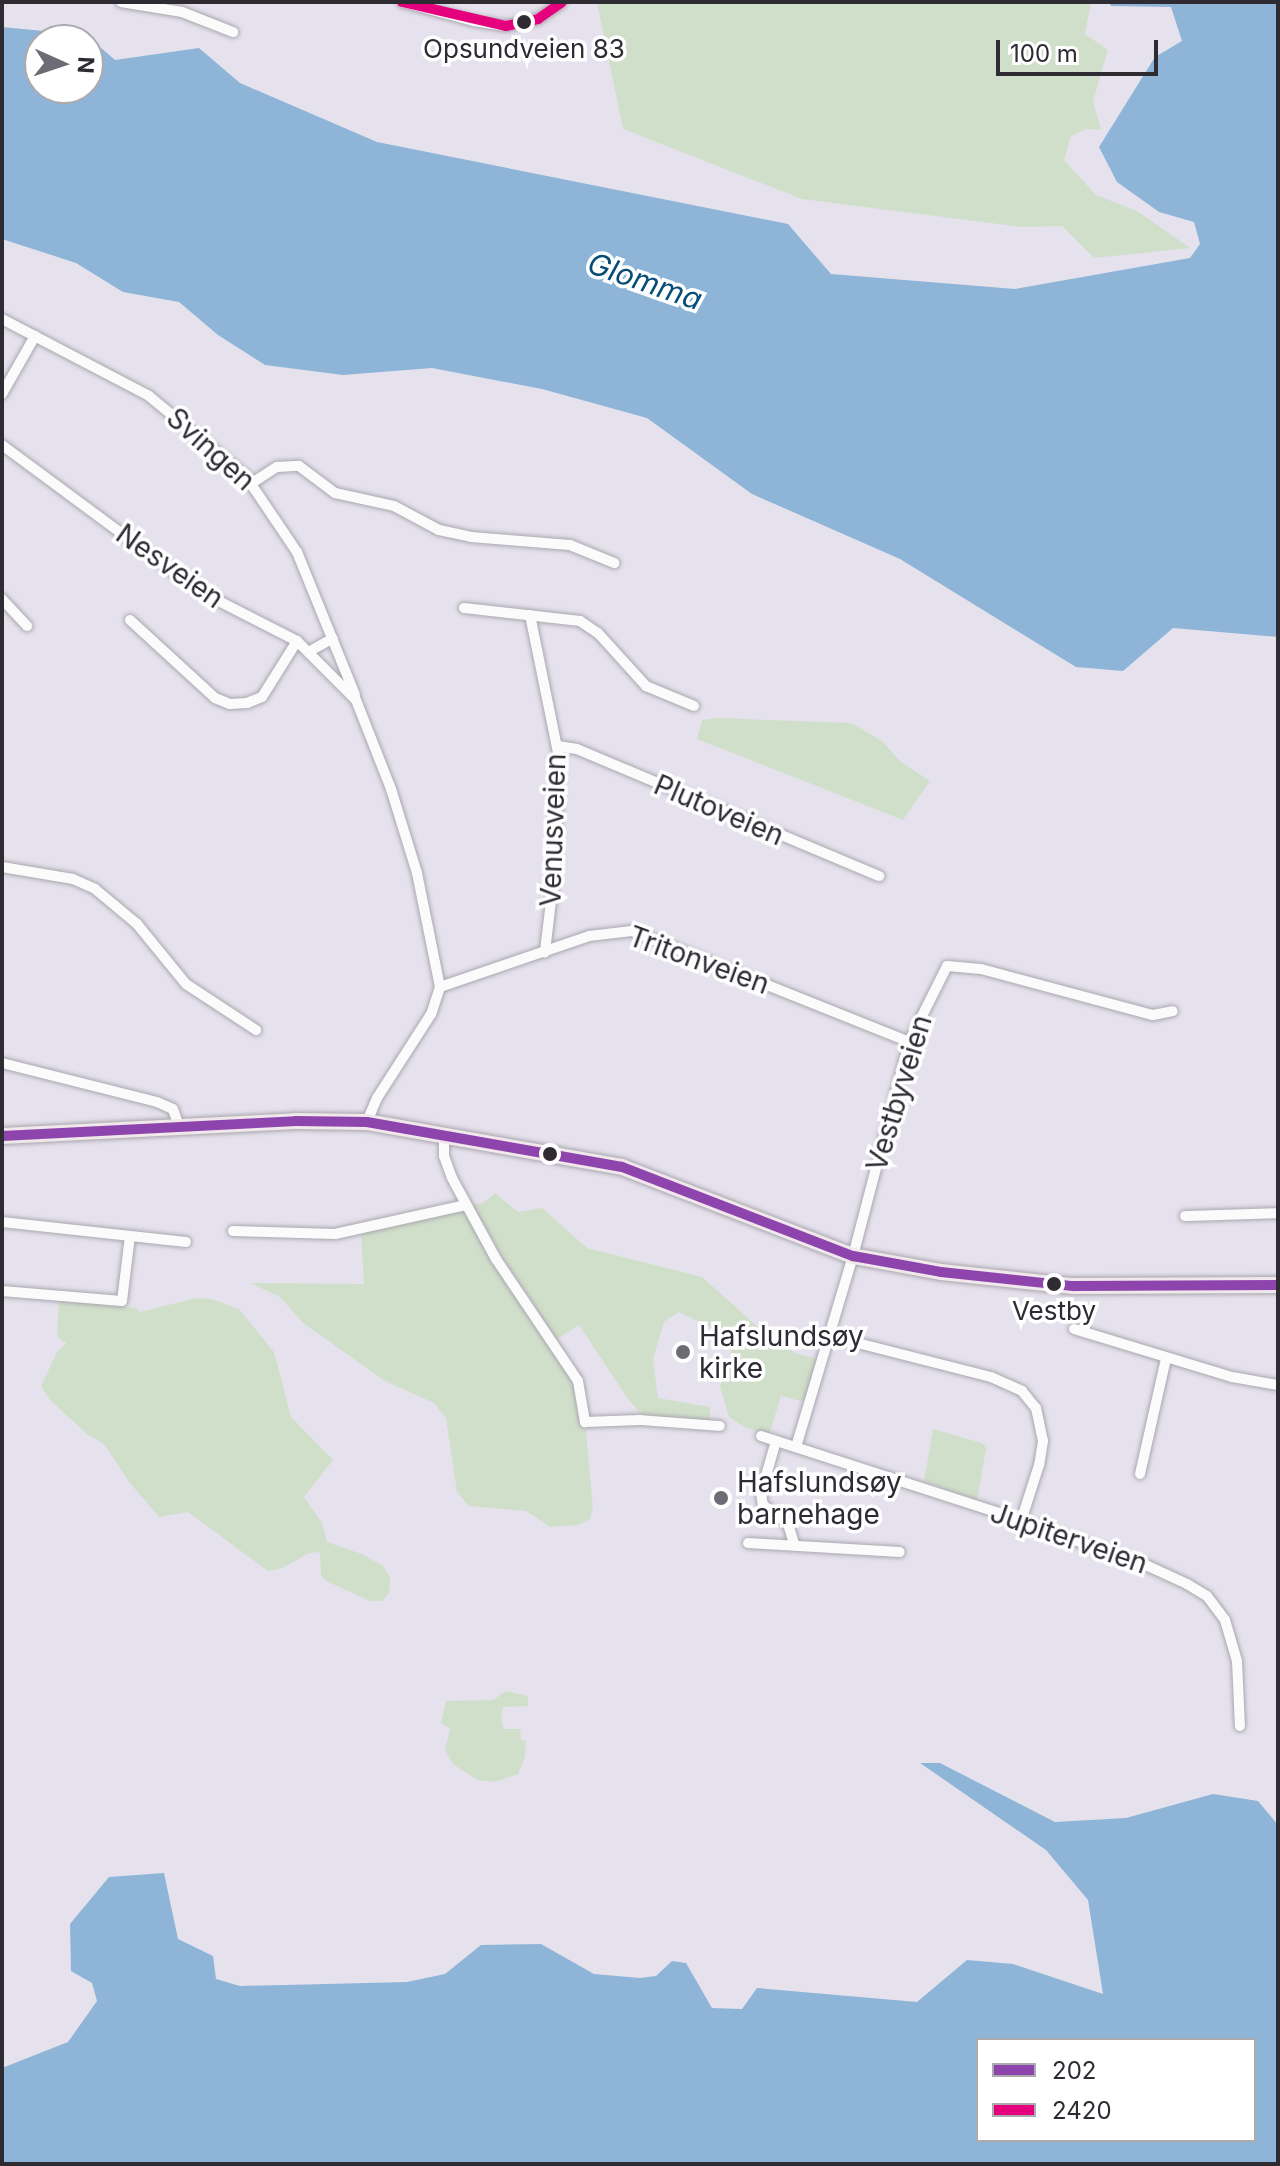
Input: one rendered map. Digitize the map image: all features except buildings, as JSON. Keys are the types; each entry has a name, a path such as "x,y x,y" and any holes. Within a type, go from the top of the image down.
{"main road":[{"path":"2,1136 296,1121 367,1122 622,1167 853,1256 941,1272 1046,1285 1129,1288 1278,1285"}],"street":[{"path":"121,2 182,12 233,32"},
{"path":"402,2 506,26 538,19 562,2"},
{"name":"Svingen","path":"2,319 149,396 221,452 252,483 297,552 356,700"},
{"path":"2,394 35,336"},
{"name":"Nesveien","path":"2,445 199,591 297,641 356,700 391,789 417,873 440,987"},
{"path":"252,483 277,467 299,466 335,493 394,506 439,530 471,537 565,544 614,563"},
{"path":"2,599 27,626"},
{"path":"464,608 566,617 586,624 646,686 694,706"},
{"name":"Venusveien","path":"530,615 558,746 555,858 545,952"},
{"path":"130,620 215,698 230,704 247,703 262,697 297,641"},
{"path":"310,651 333,638"},
{"name":"Plutoveien","path":"558,746 577,749 879,876"},
{"path":"2,867 73,879 95,889 137,924 186,984 256,1030"},
{"name":"Tritonveien","path":"440,987 602,932 632,931 909,1042"},
{"name":"Vestbyveien","path":"796,1447 853,1256 909,1042 947,966 981,969 1153,1015 1173,1011"},
{"path":"367,1122 377,1098 431,1014 440,987"},
{"path":"2,1063 168,1106 176,1113 180,1129"},
{"path":"444,1134 447,1166 466,1205 496,1259 578,1381 585,1422 640,1420 720,1426"},
{"path":"233,1231 335,1234 466,1205"},
{"path":"1185,1216 1278,1213"},
{"path":"2,1222 186,1242"},
{"path":"2,1291 122,1301 130,1236"},
{"path":"1074,1329 1166,1359 1232,1377 1278,1385"},
{"path":"830,1336 991,1377 1022,1391 1036,1408 1043,1441 1021,1521"},
{"path":"1140,1474 1166,1359"},
{"name":"Jupiterveien","path":"761,1436 1165,1572 1207,1596 1225,1620 1237,1661 1240,1726"},
{"path":"776,1441 761,1493 763,1505 788,1524 794,1544"},
{"path":"748,1543 900,1552"}],"green space":[{"path":"597,2 1091,2 1085,34 1108,50 1093,101 1101,130 1086,129 1071,136 1064,160 1096,195 1137,211 1190,248 1094,258 1062,226 1021,227 802,199 623,129"},
{"path":"702,720 851,723 882,741 901,762 930,781 903,820 697,739"},
{"path":"495,1193 518,1212 542,1208 587,1248 702,1277 758,1327 795,1353 817,1359 805,1402 781,1396 769,1435 744,1427 729,1417 720,1386 732,1360 729,1337 679,1312 664,1322 653,1359 658,1398 710,1407 710,1422 642,1415 579,1325 557,1339 507,1264 472,1205 483,1203"},
{"path":"466,1205 582,1389 593,1508 590,1519 578,1525 550,1527 526,1511 469,1506 457,1492 446,1418 434,1403 385,1381 303,1323 280,1297 250,1283 364,1284 361,1231"},
{"path":"196,1298 212,1299 239,1309 274,1352 291,1417 333,1460 304,1497 322,1523 327,1542 362,1554 383,1566 390,1578 389,1593 382,1601 370,1601 328,1582 321,1576 320,1552 309,1553 283,1568 268,1571 188,1512 159,1517 129,1482 105,1445 86,1433 50,1400 41,1386 57,1352 66,1343 57,1337 59,1301 136,1308 140,1312"},
{"path":"933,1429 982,1443 986,1448 977,1500 924,1481"},
{"path":"506,1691 528,1696 528,1706 503,1707 501,1718 504,1729 520,1729 521,1740 526,1741 525,1757 518,1774 495,1782 477,1780 453,1764 445,1750 450,1728 441,1723 446,1701 493,1700"}],"water":[{"name":"Glomma","path":"1109,2 1278,2 1278,637 1173,628 1123,671 1076,667 900,559 752,494 647,418 542,389 432,368 343,375 265,365 218,335 179,302 123,292 76,263 2,239 2,27 24,29 24,104 104,104 104,51 115,60 199,48 240,83 377,142 788,224 831,274 1015,289 1190,258 1200,244 1194,222 1159,212 1117,182 1099,147 1155,57 1182,41 1171,7 1111,6"},
{"path":"920,1763 940,1763 1055,1822 1126,1818 1213,1794 1258,1801 1278,1825 1278,2164 2,2164 2,2068 68,2042 97,2001 92,1983 71,1971 70,1924 109,1877 164,1873 178,1939 213,1956 216,1979 240,1986 407,1982 445,1974 481,1945 541,1944 594,1974 640,1978 656,1976 672,1961 686,1963 712,2008 742,2009 757,1988 917,2002 967,1960 1013,1964 1103,1994 1088,1900 1046,1850"}],"transit line":[{"name":"2420","path":"402,2 506,26 538,19 562,2"},
{"name":"202","path":"2,1136 296,1121 367,1122 622,1167 853,1256 941,1272 1073,1286 1278,1285"}],"place":[{"name":"Opsundveien 83","path":"524,22"},
{"name":"Vestby","path":"1054,1284"},
{"name":"Hafslundsøy kirke","path":"683,1352"},
{"name":"Hafslundsøy barnehage","path":"721,1498"}]}
